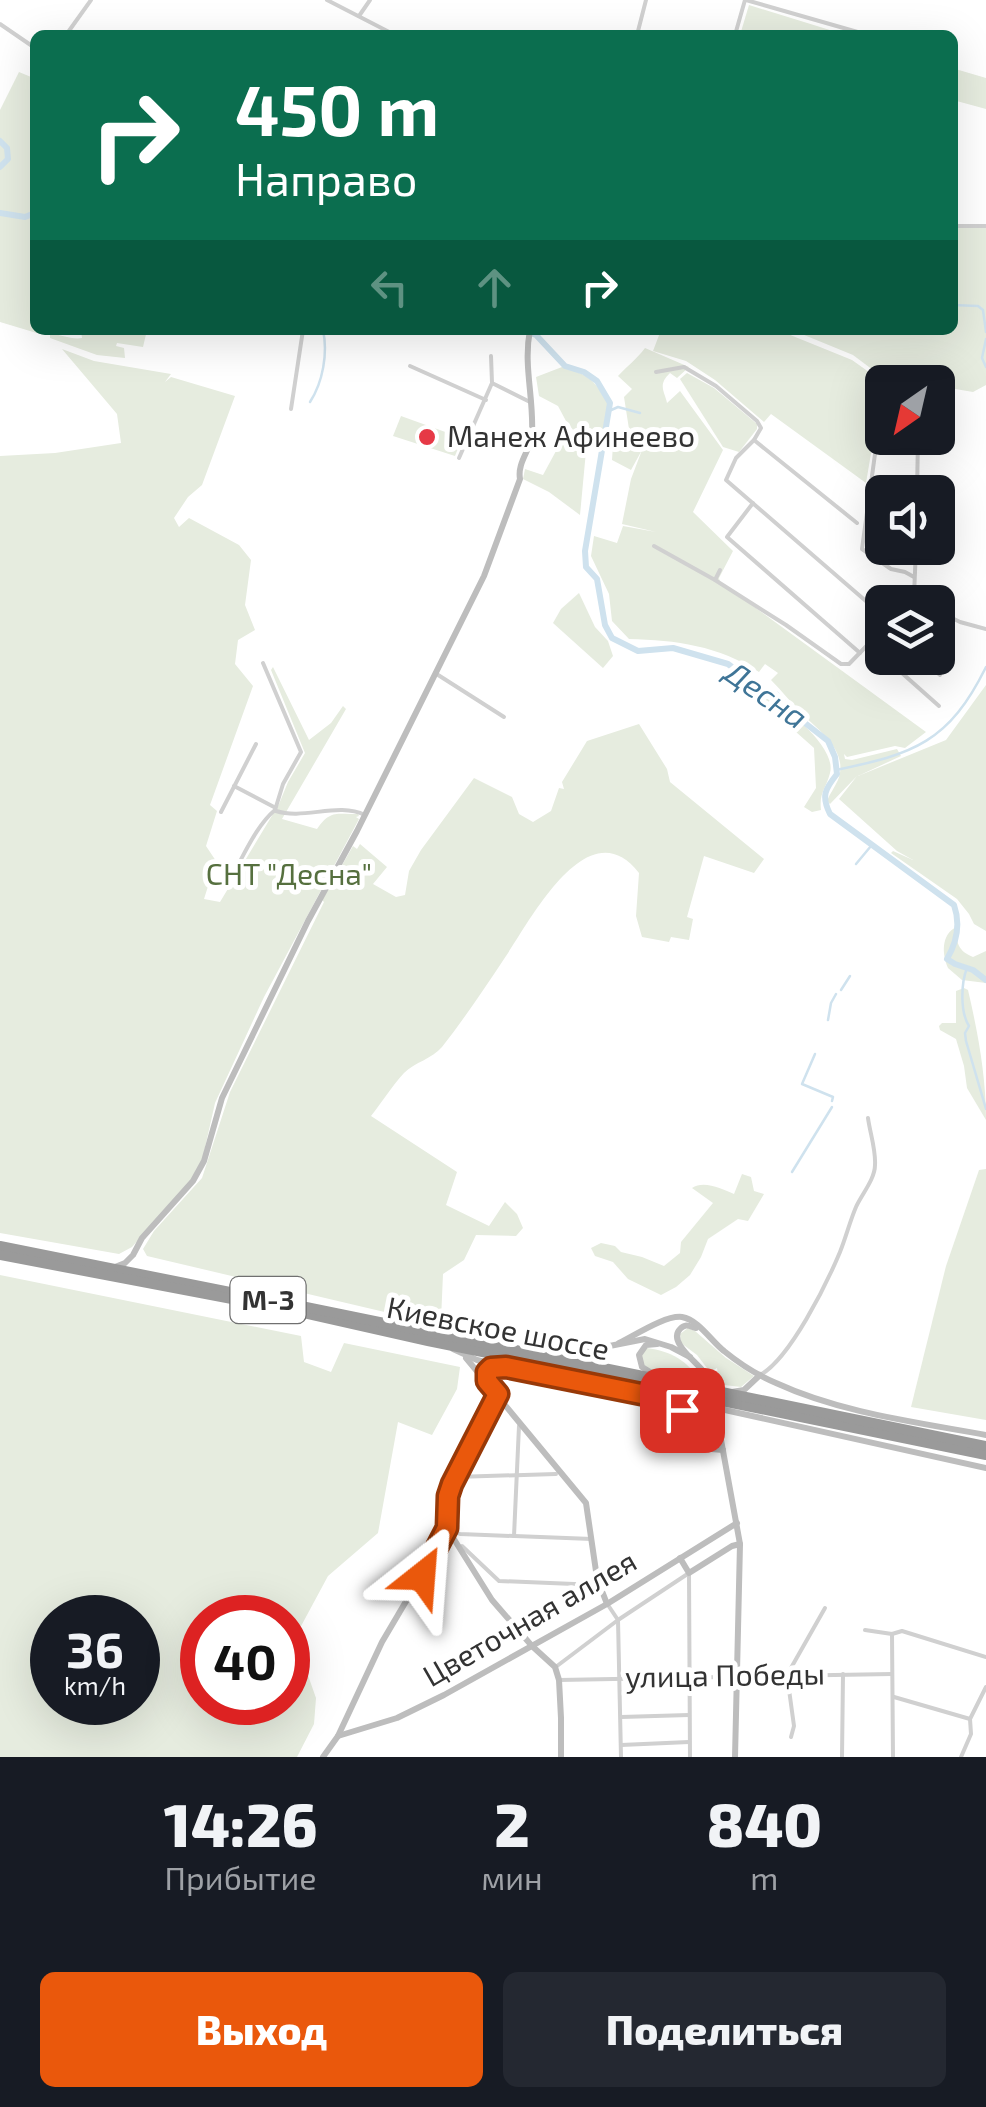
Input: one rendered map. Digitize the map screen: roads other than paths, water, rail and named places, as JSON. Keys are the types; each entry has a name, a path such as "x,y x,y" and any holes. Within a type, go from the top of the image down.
{"highway":[{"name":"Киевское шоссе","path":"0,1246 986,1446"},
{"name":"Киевское шоссе","path":"0,1255 986,1454"}],"street":[{"path":"70,30 91,0"},
{"path":"327,0 386,30"},
{"path":"360,16 370,0"},
{"path":"637,30 646,0"},
{"path":"737,30 746,0 851,30"},
{"path":"0,24 30,45"},
{"path":"958,226 986,226"},
{"path":"291,408 302,335"},
{"path":"109,1268 134,1255 142,1238 194,1181 204,1161 222,1098 492,556 520,479 519,468 532,440 529,335"},
{"path":"459,458 492,382 490,356"},
{"path":"410,366 486,400"},
{"path":"656,372 684,367 716,386 757,422 761,428 736,458 726,480 865,600"},
{"path":"492,382 532,403"},
{"path":"754,440 857,523"},
{"path":"875,455 862,549 891,569 914,577"},
{"path":"753,503 727,537 860,653"},
{"path":"654,546 786,624 841,664 849,664 865,647"},
{"path":"913,585 915,565"},
{"path":"714,580 720,570"},
{"path":"955,620 986,628"},
{"path":"233,874 274,809 300,752 264,663"},
{"path":"435,672 504,717"},
{"path":"905,675 939,706"},
{"path":"221,812 256,744"},
{"path":"234,786 290,814 351,810 365,815"},
{"path":"725,1392 742,1391 772,1366 809,1314 874,1174 868,1118"},
{"path":"134,1255 136,1266 150,1276"},
{"path":"618,1343 674,1317 690,1320 724,1351 760,1375 798,1392 851,1408 986,1435"},
{"path":"704,1333 685,1326 678,1331 678,1342 710,1386 740,1544 735,1757"},
{"path":"537,1354 572,1353 647,1340 690,1357"},
{"path":"428,1342 506,1367 707,1406 986,1468"},
{"path":"663,1344 646,1345 638,1358 647,1371 665,1379"},
{"path":"462,1354 586,1503 599,1585 618,1620 621,1757"},
{"path":"487,1381 489,1369 506,1367"},
{"path":"324,1757 338,1736 382,1642 447,1528 448,1496 455,1476 498,1394"},
{"path":"671,1400 680,1408 690,1442 723,1450"},
{"path":"684,1421 694,1408 707,1406"},
{"path":"709,1449 717,1438 717,1418"},
{"path":"514,1536 517,1420"},
{"path":"826,1434 892,1436"},
{"path":"709,1449 719,1457 726,1471"},
{"path":"455,1476 556,1474"},
{"name":"Цветочная аллея","path":"338,1736 405,1715 607,1604 737,1523"},
{"path":"447,1528 460,1534 592,1539"},
{"path":"447,1528 492,1600 555,1668 562,1718 560,1757"},
{"path":"458,1544 499,1581 599,1585"},
{"path":"555,1668 688,1573 740,1544"},
{"path":"680,1558 688,1573 690,1757"},
{"path":"791,1737 794,1726 788,1675 825,1608"},
{"path":"866,1630 892,1634 902,1631 986,1657"},
{"path":"892,1634 893,1757"},
{"path":"842,1757 843,1674"},
{"name":"улица Победы","path":"559,1680 892,1674"},
{"path":"961,1757 972,1734 970,1719 986,1687"},
{"path":"894,1697 970,1719"},
{"path":"621,1717 689,1715"},
{"path":"621,1745 690,1742"}],"waterway":[{"name":"Десна","path":"0,141 7,148 8,159 0,167"},
{"name":"Десна","path":"0,213 30,215"},
{"path":"958,305 983,310 986,332"},
{"path":"310,402 323,367 324,335"},
{"name":"Десна","path":"536,335 565,366 597,381 610,403 585,551 586,567 597,579 605,625 612,638 638,651 673,648 728,664 761,689 776,694 828,741 837,774 826,793 830,814 954,905 957,933 947,959 986,980"},
{"path":"986,339 982,358 986,367"},
{"path":"609,411 618,407 640,413"},
{"path":"836,770 887,758 926,741 958,712 986,667"},
{"path":"856,864 871,846"},
{"path":"967,968 962,997 969,1026 966,1041 986,1109"},
{"path":"841,990 850,976"},
{"path":"828,1020 836,994"},
{"path":"815,1054 802,1084 833,1097 832,1101"},
{"path":"792,1172 832,1107"}],"place":[{"name":"Манеж Афинеево","path":"427,437"}],"park label":[{"name":"СНТ \"Десна\"","path":"289,875"}]}
